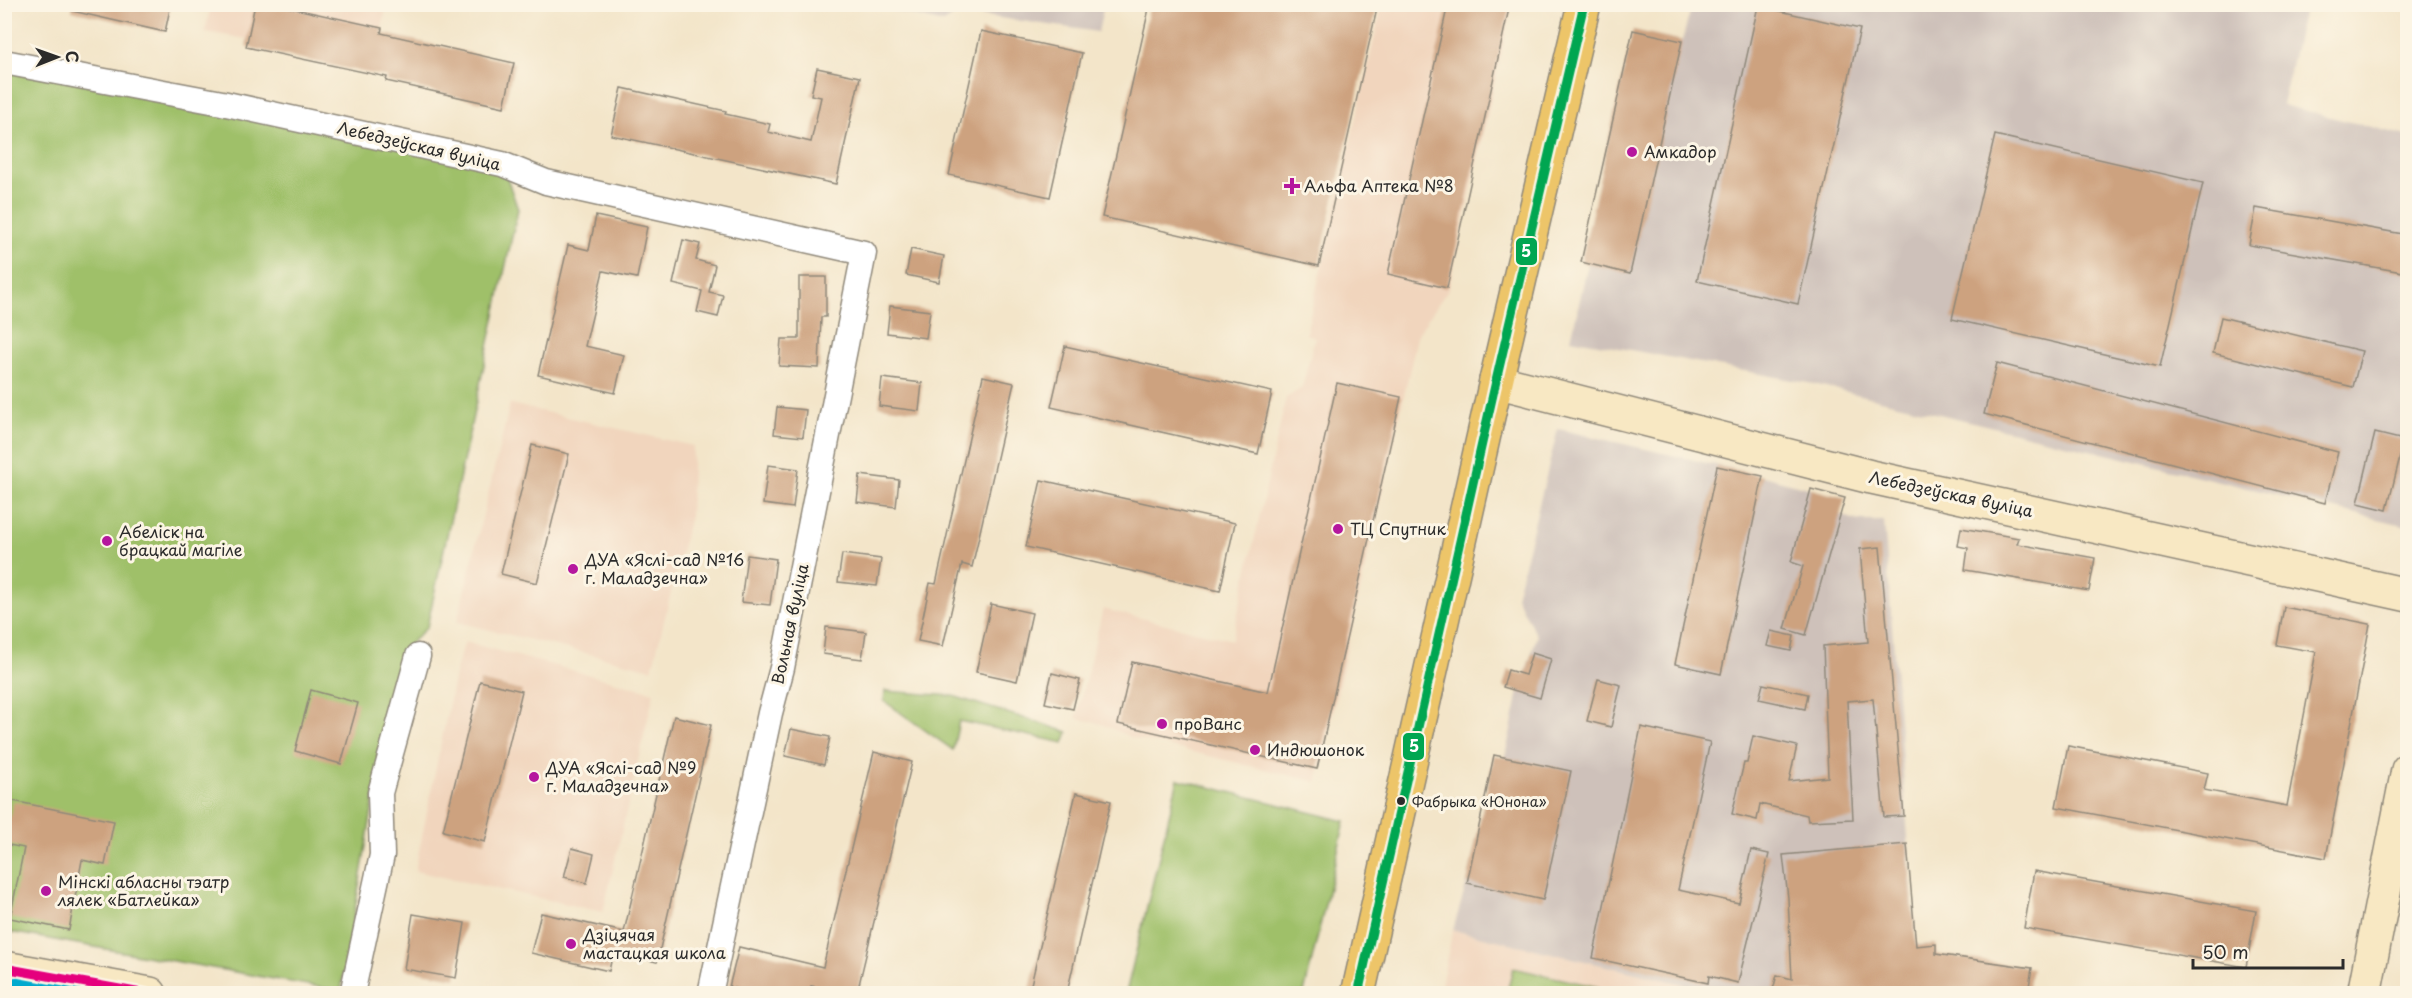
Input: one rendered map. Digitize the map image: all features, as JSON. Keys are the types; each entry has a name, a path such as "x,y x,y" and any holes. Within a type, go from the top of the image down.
{"main road":[{"path":"1358,993 1496,381 1584,4"},
{"name":"Лебедзеўская вуліца","path":"1496,381 1871,477 2408,595"},
{"path":"2364,993 2408,770"},
{"path":"4,968 68,986 150,993"}],"street":[{"name":"Лебедзеўская вуліца","path":"4,62 211,100 502,164 546,182 864,253"},
{"name":"Вольная вуліца","path":"710,993 770,713 782,668 864,253"},
{"path":"352,993 382,855 380,793 418,656"}],"shaded area":[{"path":"211,5 387,5 372,74 246,47 247,39 205,32"},
{"path":"870,5 1104,5 1098,32 958,12 944,23"},
{"path":"1382,5 1512,5 1449,288 1418,333 1317,782 1130,737 1102,724 1076,718 1103,609 1232,640 1286,398 1302,388 1315,337 1306,334"},
{"path":"1692,5 2305,5 2282,105 2407,136 2407,526 1814,384 1571,339 1588,264 1581,262 1633,30 1682,41"},
{"name":"ДУА «Яслі-сад №16 г. Маладзечна»","path":"510,404 693,446 690,516 652,669 457,622"},
{"path":"1558,429 1763,476 1845,498 1840,515 1859,521 1884,521 1916,945 1936,944 1943,993 1704,993 1679,983 1453,930 1467,883 1494,755 1505,757 1519,692 1537,636 1516,597"},
{"name":"ДУА «Яслі-сад №9 г. Маладзечна»","path":"465,642 654,692 603,912 415,871 457,665"},
{"path":"1453,930 1679,983 1704,993 1439,994"}],"green space":[{"path":"4,62 502,164 518,209 427,627 410,644 400,675 375,793 341,991 5,931"},
{"path":"885,691 953,696 1068,732 1064,743 959,721 953,750 884,701"},
{"path":"1178,779 1345,821 1304,993 1126,993"},
{"path":"1513,968 1598,987 1596,993 1507,993"}],"building":[{"path":"73,4 171,4 165,32 72,11"},
{"path":"255,4 273,4 382,28 381,33 514,63 504,107 386,81 387,77 246,47"},
{"path":"1150,4 1378,4 1319,266 1102,217"},
{"path":"1448,4 1510,4 1447,288 1388,274"},
{"path":"1758,6 1860,29 1798,304 1697,281"},
{"name":"Амкадор","path":"1633,30 1682,41 1630,274 1581,262"},
{"path":"981,31 1082,53 1050,197 949,175"},
{"path":"817,68 860,77 836,184 611,135 622,88 726,111 725,114 770,124 768,132 811,142 821,97 811,95"},
{"path":"1995,135 2203,183 2160,367 1952,319"},
{"path":"2256,208 2408,235 2408,273 2249,245"},
{"path":"596,216 647,227 637,278 603,271 585,346 624,355 615,393 538,375 568,245 589,250"},
{"path":"683,240 700,244 696,260 715,265 709,292 723,295 718,317 697,312 702,291 673,284"},
{"path":"911,249 944,256 939,282 906,275"},
{"path":"799,277 826,277 826,317 821,317 819,368 779,366 781,339 799,339"},
{"path":"890,306 930,311 926,338 887,333"},
{"path":"2221,317 2362,351 2353,387 2213,353"},
{"path":"1065,346 1272,392 1258,454 1051,407"},
{"path":"1997,363 2338,452 2325,503 1984,414"},
{"path":"983,376 1014,383 972,567 962,564 943,646 918,641 930,583 936,584"},
{"path":"882,378 922,383 919,411 879,406"},
{"name":"ТЦ Спутник","path":"1337,383 1401,397 1317,769 1118,724 1132,662 1268,692"},
{"path":"777,407 806,410 803,437 774,434"},
{"path":"2375,433 2404,440 2387,510 2358,503"},
{"path":"532,445 569,454 537,583 501,574"},
{"path":"768,465 798,469 793,508 763,504"},
{"path":"1717,466 1763,476 1721,674 1675,664"},
{"path":"860,475 899,480 896,507 857,502"},
{"path":"1041,480 1235,523 1220,591 1026,547"},
{"path":"1811,489 1845,498 1806,635 1785,629 1803,566 1791,562"},
{"path":"1961,528 2019,538 2017,544 2095,558 2089,591 1965,570 1968,548 1958,546"},
{"path":"1880,547 1904,816 1884,817 1873,699 1847,701 1853,819 1808,821 1807,815 1760,804 1757,820 1732,814 1753,736 1797,746 1789,781 1828,777 1823,646 1868,642 1860,549"},
{"path":"842,554 881,559 877,586 838,582"},
{"path":"747,555 776,559 770,605 741,602"},
{"path":"991,604 1032,613 1017,681 976,672"},
{"path":"2284,607 2370,624 2326,858 2056,807 2068,746 2208,773 2204,790 2287,806 2316,652 2277,645"},
{"path":"826,627 866,632 862,659 823,654"},
{"path":"1771,631 1794,636 1791,651 1767,646"},
{"path":"1532,653 1551,659 1540,698 1503,687 1508,670 1525,675"},
{"path":"1052,673 1080,680 1073,709 1045,703"},
{"path":"1598,679 1621,685 1611,727 1587,721"},
{"path":"480,681 522,691 485,842 443,831"},
{"path":"1763,684 1808,694 1805,709 1759,699"},
{"path":"311,690 358,703 341,764 295,751"},
{"path":"674,716 711,725 657,962 613,952 609,971 531,953 541,913 624,932"},
{"path":"1641,727 1710,742 1678,890 1739,903 1751,850 1769,854 1738,983 1709,976 1708,983 1593,958"},
{"path":"791,729 830,737 824,765 785,756"},
{"path":"874,752 912,762 857,993 843,993 811,986 809,993 755,993 729,987 739,947 823,967"},
{"path":"1494,755 1571,771 1543,900 1467,883"},
{"path":"1076,793 1111,801 1067,993 1029,993"},
{"name":"Мінскі абласны тэатр лялек «Батлейка»","path":"13,801 114,821 105,865 82,860 69,930 10,918 24,848 4,844"},
{"path":"1907,844 1916,946 1936,944 1936,954 2032,968 2028,993 1915,993 1915,991 1772,993 1777,975 1792,979 1788,898 1783,855"},
{"path":"572,848 594,854 587,883 564,877"},
{"path":"2034,871 2256,911 2246,967 2024,928"},
{"path":"413,914 465,923 456,978 404,969"}],"transit line":[{"name":"5","path":"1358,994 1496,381 1584,4"},
{"path":"4,968 147,994"},
{"path":"4,980 79,994"}],"place":[{"name":"Амкадор","path":"1632,152"},
{"name":"Альфа Аптека №8","path":"1292,186"},
{"name":"ТЦ Спутник","path":"1338,529"},
{"name":"Абеліск на брацкай магіле","path":"107,541"},
{"name":"ДУА «Яслі-сад №16 г. Маладзечна»","path":"573,569"},
{"name":"проВанс","path":"1162,724"},
{"name":"Индюшонок","path":"1255,750"},
{"name":"ДУА «Яслі-сад №9 г. Маладзечна»","path":"534,777"},
{"name":"Фабрыка «Юнона»","path":"1401,801"},
{"name":"Мінскі абласны тэатр лялек «Батлейка»","path":"46,891"},
{"name":"Дзіцячая мастацкая школа","path":"571,944"}]}
